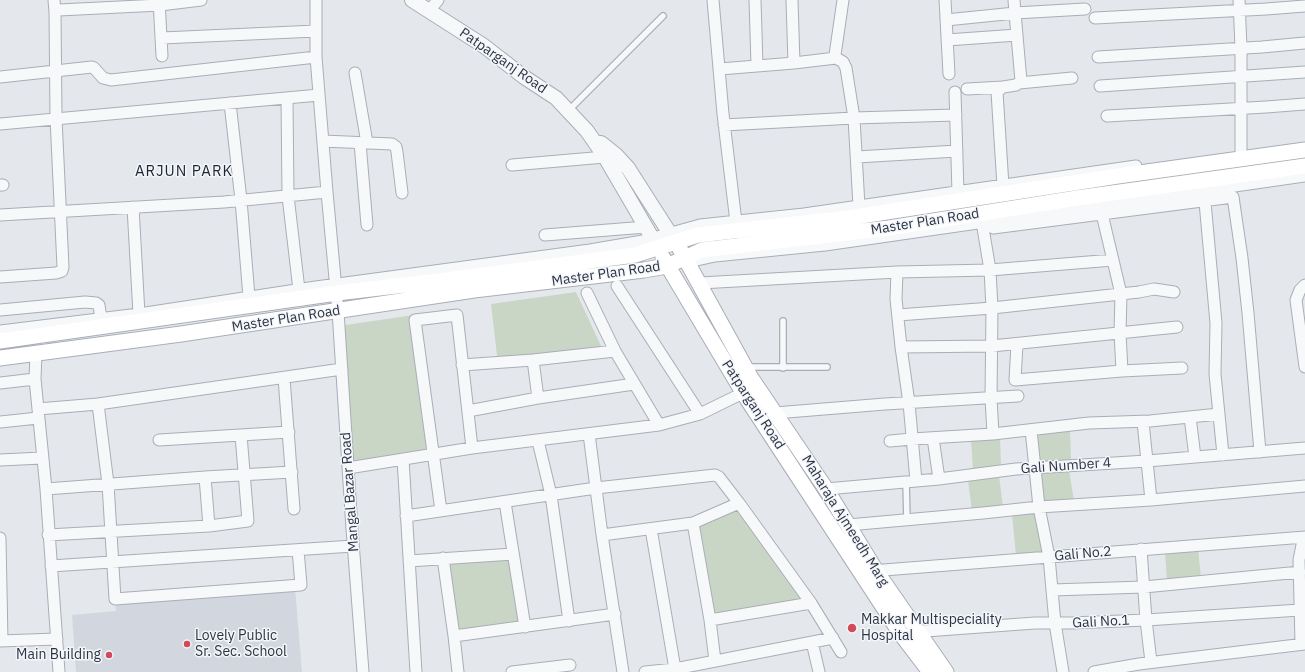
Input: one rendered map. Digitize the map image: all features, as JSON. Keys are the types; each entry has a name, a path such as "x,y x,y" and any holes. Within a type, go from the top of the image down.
{"main road":[{"name":"Master Plan Road","path":"0,341 101,322 336,289 439,281 635,255 652,238 673,238 848,218 1118,176 1305,150"},
{"name":"Master Plan Road","path":"0,358 189,333 474,290 644,270 667,266 686,259 702,250 889,228 1070,199 1305,166"},
{"name":"Patparganj Road","path":"652,238 667,266 744,394 901,634 930,672"},
{"name":"Maharaja Ajmeedh Marg","path":"673,238 756,386 826,489 876,571 946,672"}],"street":[{"path":"0,277 52,274 62,271 64,260 60,211 56,118 54,0"},
{"path":"110,7 111,1 122,0"},
{"path":"55,12 94,4 110,7 201,0"},
{"name":"Mangal Bazar Road","path":"316,0 316,57 338,311 353,546 363,672"},
{"name":"Patparganj Road","path":"412,0 434,6 524,77 556,98 587,131 623,162 673,238"},
{"path":"713,0 724,125 736,222"},
{"path":"756,0 757,65"},
{"path":"792,0 794,63"},
{"path":"836,58 835,55 843,0"},
{"path":"945,0 949,74"},
{"path":"1014,0 1021,79 1019,83"},
{"path":"160,2 162,56"},
{"path":"1239,5 1241,48 1241,152"},
{"path":"1095,18 1239,5 1305,6"},
{"path":"946,20 1015,13 1085,9"},
{"path":"162,38 316,31"},
{"path":"947,40 1017,35"},
{"path":"1098,57 1305,43"},
{"path":"0,77 92,67 103,78 110,80 316,57"},
{"path":"720,69 836,58 840,60 846,68 854,118 859,206"},
{"path":"1100,86 1305,72"},
{"path":"355,73 364,143 367,225"},
{"path":"967,89 1003,87 1019,83 1072,78"},
{"path":"1003,87 997,92 1003,186"},
{"path":"955,92 958,193"},
{"path":"0,124 319,95"},
{"path":"287,98 288,196 299,290"},
{"path":"230,103 242,200 249,297"},
{"path":"1108,116 1305,104"},
{"path":"724,125 854,118 956,115"},
{"name":"Patparganj Road","path":"587,131 605,157 652,238"},
{"path":"323,141 388,144 396,147 402,193"},
{"path":"673,238 700,225 804,214 958,193 1112,169 1305,143"},
{"path":"857,157 957,151"},
{"path":"512,165 605,157"},
{"path":"983,226 1305,176"},
{"path":"0,215 242,200 327,192"},
{"path":"686,259 1102,214 1205,202 1233,197 1248,313 1260,452"},
{"path":"1205,202 1216,323 1215,374 1223,455"},
{"path":"133,207 140,314"},
{"path":"1102,214 1121,294 1120,333 1122,371"},
{"path":"983,226 990,270 992,308 991,398 993,434"},
{"path":"545,235 652,238"},
{"path":"700,284 896,272 990,270 1113,260"},
{"path":"896,272 901,347 909,403 912,439 911,482"},
{"path":"1305,285 1300,290 1296,300 1302,321 1305,367"},
{"path":"617,286 700,414"},
{"path":"0,331 101,322 140,314 299,290 336,289"},
{"path":"898,315 992,308 1154,289 1174,292"},
{"path":"587,293 615,351 659,425"},
{"path":"0,310 85,302 96,303 99,305 101,322"},
{"path":"441,511 415,320 457,315 472,448"},
{"path":"901,347 992,346 1177,327"},
{"path":"1017,344 1015,380 1122,371 1182,368"},
{"path":"462,365 534,360 615,351"},
{"path":"36,353 35,379 46,489 50,566 59,672"},
{"path":"534,360 538,398"},
{"path":"0,422 38,413 342,369"},
{"path":"284,378 294,509"},
{"path":"0,383 35,379"},
{"path":"468,411 538,398 634,384"},
{"path":"348,468 472,448 659,425 700,414 744,394 756,386"},
{"path":"775,413 1018,396"},
{"path":"98,404 108,484 115,599 301,585 298,550"},
{"path":"890,441 993,434 1088,423 1143,422 1219,414"},
{"path":"1190,417 1195,457"},
{"path":"1143,422 1151,500"},
{"path":"1031,430 1034,468 1049,557 1055,623 1064,672"},
{"path":"159,440 289,432"},
{"path":"589,434 602,535 616,614 623,672"},
{"path":"48,535 209,526 248,520 241,435"},
{"path":"933,438 939,479"},
{"path":"538,441 551,495 569,621"},
{"name":"Gali Number 4","path":"826,489 911,482 1016,469 1148,462 1305,448"},
{"path":"0,460 42,458"},
{"path":"403,459 416,672"},
{"path":"46,489 292,472"},
{"path":"406,516 596,488 715,475 719,477 739,503 811,603 841,652"},
{"path":"206,477 209,526"},
{"path":"848,525 1040,507 1151,500 1305,486"},
{"path":"505,502 525,627"},
{"path":"602,535 693,523 739,503"},
{"path":"693,523 716,661"},
{"path":"651,529 675,669"},
{"name":"Gali No.2","path":"861,572 1305,537"},
{"path":"0,538 1,641 57,639"},
{"path":"1094,672 1151,662 1303,644 1300,610 1299,554 1305,540"},
{"path":"50,566 353,546"},
{"path":"1141,549 1146,620 1151,662"},
{"path":"409,561 513,554"},
{"path":"443,558 458,672"},
{"path":"1052,590 1144,586 1300,572"},
{"path":"710,620 811,603"},
{"name":"Gali No.1","path":"901,634 918,630 1035,623 1146,620 1300,610"},
{"path":"454,636 616,614"},
{"path":"646,672 675,669 833,638"},
{"path":"812,642 819,672"},
{"path":"512,672 570,665"}],"lane":[{"path":"568,111 664,16"},
{"path":"783,322 783,368"},
{"path":"746,368 827,368"},
{"path":"907,520 911,482"}],"shaded area":[{"name":"Lovely Public Sr. Sec. School","path":"295,588 302,672 76,672 72,615 116,611 115,601"}],"green space":[{"path":"576,292 602,348 498,364 491,304"},
{"path":"414,315 434,454 348,468 339,326"},
{"path":"1070,429 1071,461 1039,463 1038,433"},
{"path":"1000,437 1001,467 973,471 971,439"},
{"path":"1039,470 1069,470 1074,501 1041,504"},
{"path":"999,476 1003,507 972,511 968,480"},
{"path":"743,505 805,598 715,614 695,524"},
{"path":"1039,513 1042,552 1016,555 1012,515"},
{"path":"1198,548 1201,578 1167,581 1165,551"},
{"path":"510,558 520,624 457,633 450,562"}],"place":[{"name":"Makkar Multispeciality Hospital","path":"852,628"},
{"name":"Lovely Public Sr. Sec. School","path":"187,644"},
{"name":"Main Building","path":"109,655"}],"district":[{"name":"ARJUN PARK","path":"184,172"}]}
